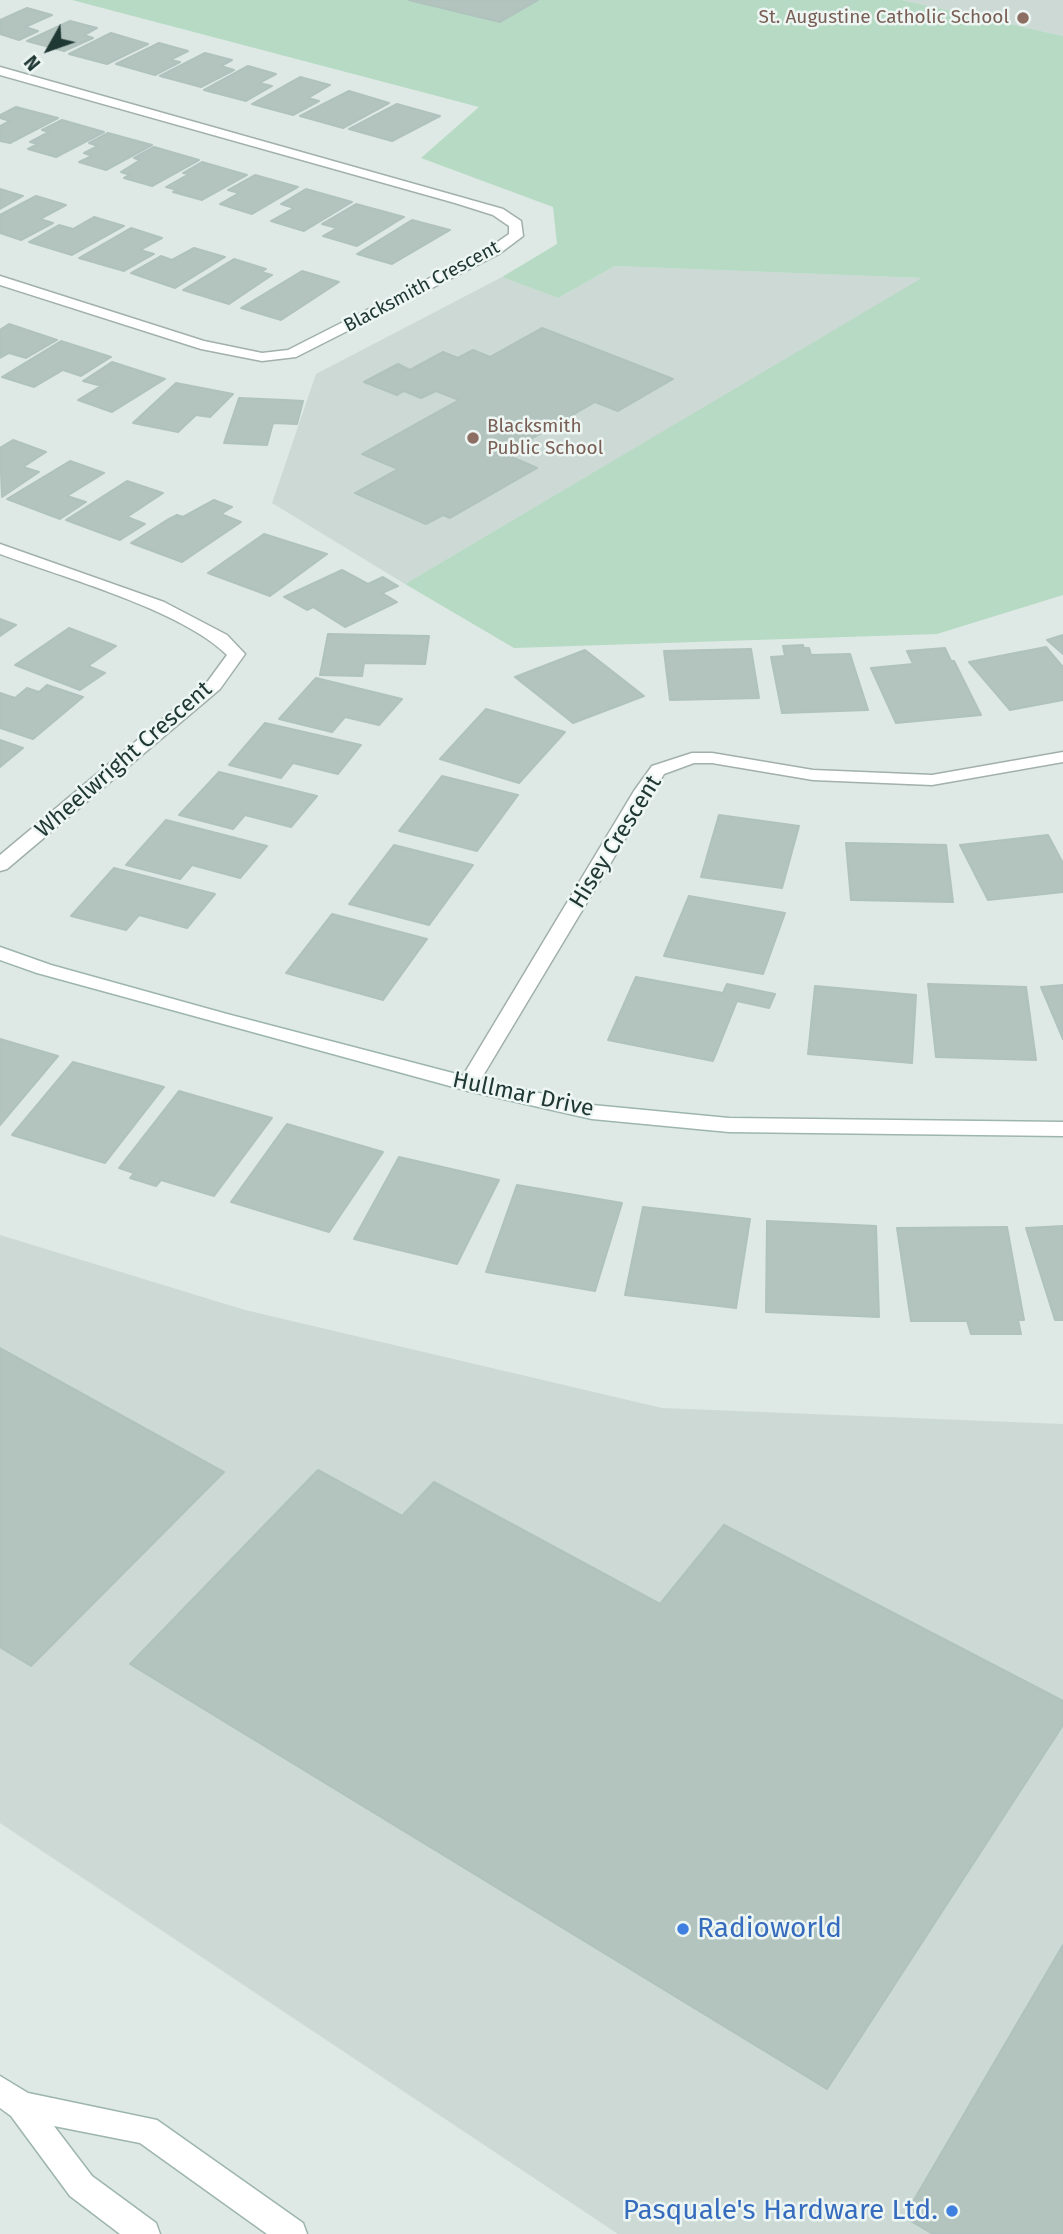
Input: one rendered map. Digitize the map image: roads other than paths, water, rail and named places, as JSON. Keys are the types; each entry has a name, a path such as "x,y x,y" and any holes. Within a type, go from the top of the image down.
{"street":[{"name":"Blacksmith Crescent","path":"0,71 460,200 498,212 516,224 516,236 494,251 300,351 272,356 231,352 201,345 0,280"},
{"name":"Wheelwright Crescent","path":"0,550 158,607 222,639 236,654 214,685 0,865"},
{"name":"Hisey Crescent","path":"468,1084 658,770 675,762 712,758 813,775 932,780 1063,757"},
{"name":"Hullmar Drive","path":"0,953 44,969 208,1015 468,1084 592,1112 729,1125 1063,1129"},
{"path":"11,2098 81,2186 145,2234"},
{"path":"11,2098 147,2130 292,2234"}],"place":[{"name":"St. Augustine Catholic School","path":"1023,18"},
{"name":"Blacksmith Public School","path":"473,438"},
{"name":"Radioworld","path":"683,1929"},
{"name":"Pasquale's Hardware Ltd.","path":"952,2211"}]}
